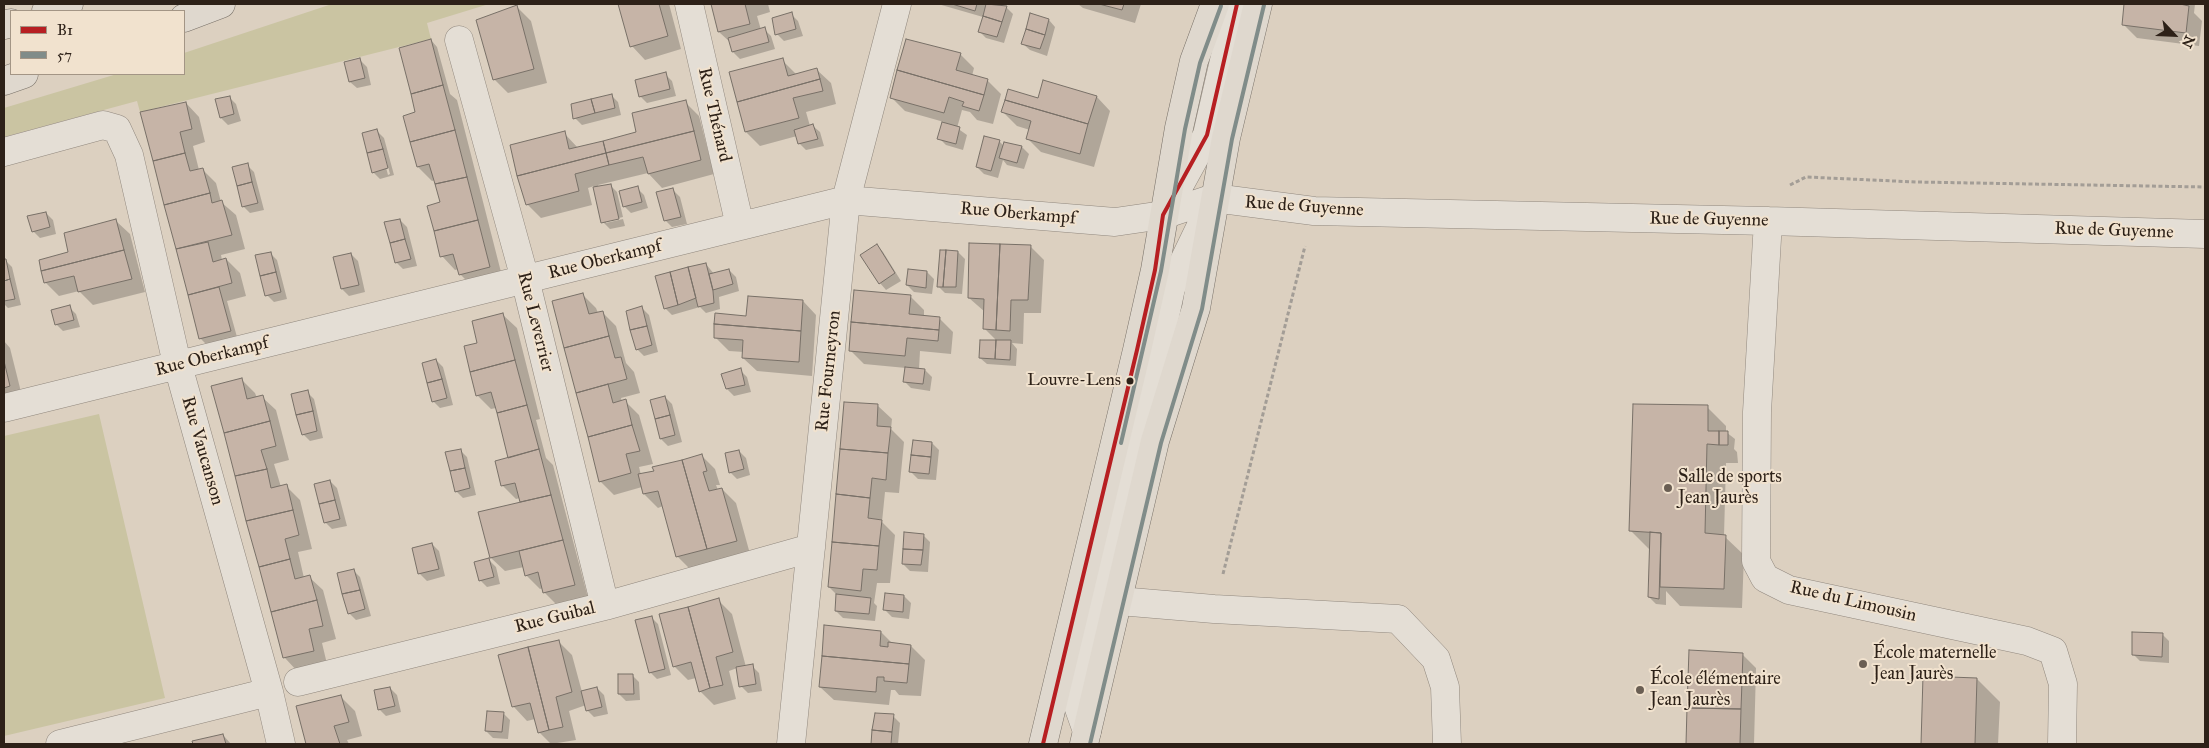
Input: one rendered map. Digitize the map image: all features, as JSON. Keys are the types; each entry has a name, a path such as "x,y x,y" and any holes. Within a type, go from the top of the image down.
{"main road":[{"path":"49,10 69,4"},
{"path":"185,18 221,4"},
{"path":"1043,744 1137,350 1194,61 1215,4"},
{"path":"1085,738 1119,601 1155,441 1196,308 1226,138 1258,4"},
{"path":"4,81 21,75"}],"street":[{"name":"Rue Thénard","path":"689,4 740,226"},
{"name":"Rue Fourneyron","path":"792,744 846,200 897,4"},
{"path":"1163,215 1207,134 1237,4"},
{"name":"Rue Leverrier","path":"459,40 525,280 605,606"},
{"name":"Rue Vaucanson","path":"4,152 103,125 117,129 129,155 176,360 269,692 281,744"},
{"name":"Rue Oberkampf","path":"4,408 176,360 525,280 846,200 1115,222 1163,215 1214,198"},
{"path":"1085,738 1076,700 1112,526 1153,372 1171,288 1214,198"},
{"name":"Rue de Guyenne","path":"1214,198 1314,211 1768,221 2205,234"},
{"name":"Rue du Limousin","path":"1768,221 1757,422 1756,561 1765,578 1789,590 2027,641 2053,651 2063,684 2062,744"},
{"name":"Rue Guibal","path":"298,682 811,553"},
{"path":"1119,601 1214,609 1398,619 1436,659 1445,687 1447,744"},
{"path":"60,744 269,692"}],"path":[{"path":"1768,221 1778,190 1806,177 1916,182 2205,187"},
{"path":"1214,609 1314,211"}],"shaded area":[{"path":"332,4 489,4 427,23 431,39 140,112 137,101 4,137 4,108 114,75 185,75 185,53"},
{"path":"99,414 165,698 4,736 4,436"}],"building":[{"path":"618,4 659,4 668,36 630,47"},
{"path":"711,4 745,4 750,24 718,32"},
{"path":"952,4 977,4 975,11"},
{"path":"986,4 1007,6 1002,22 983,16"},
{"path":"1099,4 1124,4 1122,10"},
{"path":"2124,4 2180,4 2189,6 2186,33 2122,25"},
{"path":"517,5 534,69 493,80 476,20"},
{"path":"792,12 796,29 775,35 772,18"},
{"path":"1030,13 1049,19 1045,35 1026,29"},
{"path":"983,16 1002,22 997,37 978,32"},
{"path":"765,27 769,42 732,52 728,38"},
{"path":"1026,29 1045,35 1040,49 1021,44"},
{"path":"431,39 443,85 411,94 399,48"},
{"path":"906,39 961,53 956,70 988,79 984,95 897,70"},
{"path":"360,58 365,78 349,82 344,62"},
{"path":"783,58 788,76 817,68 820,79 737,102 729,72"},
{"path":"897,70 984,95 979,111 962,106 964,102 949,97 944,113 890,98"},
{"path":"666,72 670,89 639,97 635,80"},
{"path":"820,79 823,91 793,98 799,118 745,132 737,102"},
{"path":"1043,80 1097,96 1088,124 1005,100 1008,89 1038,98"},
{"path":"443,85 455,130 410,142 403,116 415,112 411,94"},
{"path":"612,94 615,108 595,113 591,99"},
{"path":"230,96 234,114 220,118 215,99"},
{"path":"591,99 595,113 573,119 571,104"},
{"path":"686,100 694,131 606,153 603,141 636,132 632,113"},
{"path":"1005,100 1088,124 1080,154 1026,139 1031,121 1001,112"},
{"path":"186,102 192,129 180,132 185,153 153,161 140,112"},
{"path":"942,122 960,127 956,144 937,139"},
{"path":"813,124 818,139 798,144 794,130"},
{"path":"377,129 383,149 367,153 362,133"},
{"path":"455,130 467,177 435,184 429,164 417,167 410,142"},
{"path":"565,131 569,149 603,141 606,153 517,176 510,145"},
{"path":"694,131 701,160 648,174 643,157 609,165 606,153"},
{"path":"984,136 1000,140 991,171 976,167"},
{"path":"1004,142 1022,146 1017,163 999,158"},
{"path":"383,149 388,168 372,173 367,153"},
{"path":"185,153 190,171 203,168 210,193 164,205 153,161"},
{"path":"606,153 609,165 575,174 579,191 526,205 517,176"},
{"path":"248,163 252,182 237,186 232,167"},
{"path":"467,177 478,220 434,231 427,206 440,202 435,184"},
{"path":"252,182 258,203 242,207 237,186"},
{"path":"611,184 619,219 601,223 593,187"},
{"path":"638,186 642,202 623,207 619,191"},
{"path":"673,188 681,217 664,221 656,192"},
{"path":"210,193 212,203 222,200 232,235 176,249 164,205"},
{"path":"46,212 50,227 32,232 27,216"},
{"path":"116,219 124,250 41,271 39,260 68,252 64,233"},
{"path":"400,219 405,239 390,243 384,222"},
{"path":"478,220 490,267 459,275 453,254 440,257 434,231"},
{"path":"405,239 411,259 395,263 390,243"},
{"path":"208,242 213,262 226,258 232,283 188,295 176,249"},
{"path":"969,243 1000,244 996,330 983,329 984,299 968,298"},
{"path":"877,244 895,273 879,284 860,255"},
{"path":"1000,244 1031,245 1028,300 1011,300 1010,331 996,330"},
{"path":"124,250 132,279 78,292 74,276 44,283 41,271"},
{"path":"940,250 946,250 943,287 937,287"},
{"path":"946,250 958,251 956,287 943,287"},
{"path":"271,252 276,272 260,276 255,255"},
{"path":"351,253 359,285 341,289 333,257"},
{"path":"4,259 6,259 10,279 4,281"},
{"path":"706,263 714,303 698,307 688,267"},
{"path":"688,267 696,298 678,305 670,272"},
{"path":"729,269 733,284 713,290 709,274"},
{"path":"908,269 927,271 926,288 906,285"},
{"path":"276,272 281,292 265,296 260,276"},
{"path":"670,272 678,305 664,309 655,276"},
{"path":"10,279 15,299 4,301 4,281"},
{"path":"219,287 231,331 199,339 188,295"},
{"path":"854,290 911,295 909,314 940,317 939,330 851,322"},
{"path":"583,293 589,314 603,311 609,336 564,348 552,301"},
{"path":"748,296 803,300 801,331 714,324 715,313 746,316"},
{"path":"70,305 74,320 55,325 51,310"},
{"path":"642,306 647,326 630,330 626,311"},
{"path":"503,313 515,360 470,372 464,346 477,343 472,321"},
{"path":"851,322 939,330 938,341 907,338 905,356 849,351"},
{"path":"714,324 801,331 799,362 742,358 743,340 714,338"},
{"path":"647,326 652,345 636,350 630,330"},
{"path":"609,336 615,358 621,357 627,379 576,393 564,348"},
{"path":"980,340 996,340 995,359 979,358"},
{"path":"996,340 1011,340 1010,360 995,359"},
{"path":"436,359 442,379 427,383 422,363"},
{"path":"515,360 527,405 497,413 491,392 476,396 470,372"},
{"path":"4,361 10,386 4,388"},
{"path":"905,367 925,369 923,384 903,382"},
{"path":"741,368 745,385 726,389 721,374"},
{"path":"242,378 247,399 263,395 270,421 224,433 211,386"},
{"path":"442,379 447,398 432,402 427,383"},
{"path":"608,384 613,403 626,399 632,425 588,437 576,393"},
{"path":"308,390 313,411 296,415 291,394"},
{"path":"665,396 670,415 655,419 650,400"},
{"path":"844,402 878,404 877,426 891,427 888,453 840,449"},
{"name":"Salle de sports Jean Jaurès","path":"1633,404 1708,405 1708,431 1719,431 1719,445 1707,444 1705,533 1726,535 1724,589 1660,587 1661,533 1629,531"},
{"path":"527,405 539,449 508,458 497,413"},
{"path":"313,411 317,431 302,435 296,415"},
{"path":"670,415 675,435 660,439 655,419"},
{"path":"270,421 276,446 261,450 267,469 235,476 224,433"},
{"path":"632,425 640,451 626,454 631,473 599,482 588,437"},
{"path":"1719,431 1728,431 1728,445 1719,445"},
{"path":"913,440 932,442 931,457 911,455"},
{"path":"461,449 465,468 450,471 445,452"},
{"path":"539,449 551,495 520,502 515,483 501,486 495,461"},
{"path":"840,449 888,453 886,480 872,478 870,498 836,494"},
{"path":"739,450 744,469 729,473 725,453"},
{"path":"702,454 707,471 703,472 709,491 722,488 737,541 707,549 682,460"},
{"path":"911,455 931,457 929,474 909,472"},
{"path":"682,460 707,549 676,557 658,491 643,494 638,474 654,471 652,467"},
{"path":"465,468 470,488 455,492 450,471"},
{"path":"267,469 271,488 287,484 293,510 246,521 235,476"},
{"path":"330,480 335,500 319,504 314,484"},
{"path":"836,494 870,498 868,518 882,520 879,546 832,542"},
{"path":"551,495 563,540 490,558 478,512"},
{"path":"335,500 340,519 324,523 319,504"},
{"path":"293,510 299,535 285,539 290,559 259,567 246,521"},
{"path":"904,532 924,534 923,550 903,549"},
{"path":"1650,532 1661,533 1659,599 1648,597"},
{"path":"563,540 575,585 543,593 538,572 525,576 519,551"},
{"path":"832,542 879,546 877,570 863,569 861,591 828,587"},
{"path":"432,543 439,569 418,574 412,548"},
{"path":"903,549 923,550 921,565 902,564"},
{"path":"489,558 494,577 479,581 474,562"},
{"path":"290,559 295,579 310,575 317,600 271,612 259,567"},
{"path":"354,569 360,590 342,594 337,573"},
{"path":"360,590 365,609 348,614 342,594"},
{"path":"885,593 904,595 903,612 883,610"},
{"path":"836,594 871,598 869,614 835,611"},
{"path":"719,598 733,652 716,657 723,685 710,688 688,607"},
{"path":"317,600 323,626 309,629 314,651 283,658 271,612"},
{"path":"688,607 710,688 699,692 691,662 673,667 659,614"},
{"path":"652,616 665,669 649,673 635,620"},
{"path":"824,625 881,631 880,646 888,647 888,642 911,645 909,664 822,656"},
{"path":"2132,632 2163,633 2162,657 2132,655"},
{"path":"559,640 572,692 556,697 563,727 549,730 528,647"},
{"path":"528,647 549,730 538,733 530,703 512,707 498,655"},
{"path":"1689,650 1743,653 1741,709 1687,708"},
{"path":"822,656 909,664 907,683 884,681 884,677 877,677 876,692 819,687"},
{"path":"753,664 756,684 739,687 736,667"},
{"path":"618,674 633,674 634,694 618,694"},
{"path":"1923,676 1977,678 1975,744 1921,744"},
{"path":"390,687 395,706 378,710 374,690"},
{"path":"597,687 602,707 586,711 581,691"},
{"path":"341,695 349,722 334,726 340,744 306,744 296,706"},
{"path":"1687,708 1741,709 1740,744 1686,744"},
{"path":"487,711 504,712 502,732 485,731"},
{"path":"875,713 894,714 892,732 872,730"},
{"path":"872,730 892,732 891,744 871,744"},
{"path":"223,734 226,744 193,744 192,741"}],"transit line":[{"name":"B1","path":"1043,744 1137,350 1155,270 1163,215 1207,135 1237,4"},
{"name":"57","path":"1090,744 1161,443 1202,309 1232,139 1264,5"},
{"name":"57","path":"1121,443 1161,271 1185,129 1200,63 1221,6"}],"place":[{"name":"Louvre-Lens","path":"1130,381"},
{"name":"Salle de sports Jean Jaurès","path":"1668,488"},
{"name":"École maternelle Jean Jaurès","path":"1863,664"},
{"name":"École élémentaire Jean Jaurès","path":"1640,690"}]}
